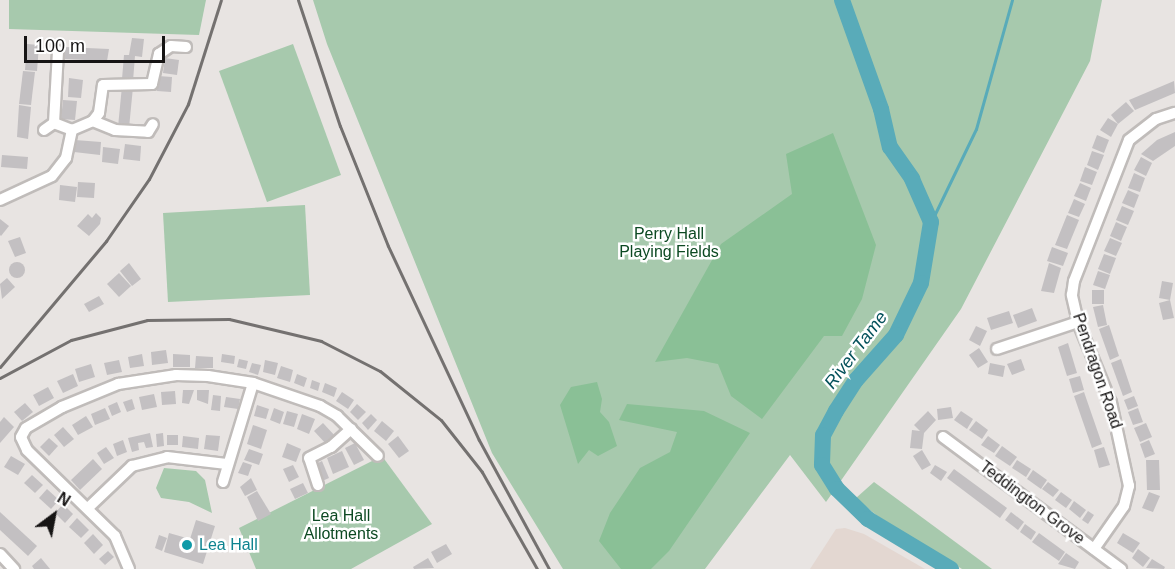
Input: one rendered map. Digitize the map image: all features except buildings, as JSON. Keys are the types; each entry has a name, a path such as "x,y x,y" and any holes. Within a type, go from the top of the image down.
{"street":[{"path":"58,51 49,127 72,130 93,121 99,113 103,85 151,89 159,54 171,46 186,47"},
{"name":"Pendragon Road","path":"1094,549 1124,506 1129,486 1111,403 1078,322 1072,295 1074,281 1122,153 1140,130 1175,113"},
{"path":"93,121 115,130 148,132 153,124"},
{"path":"0,200 52,176 66,158 72,130"},
{"path":"998,349 1078,322"},
{"path":"129,569 121,544 88,508 27,450 21,437 26,428 62,407 118,384 177,375 253,383 320,406 351,429 378,456"},
{"path":"223,482 253,383"},
{"path":"318,485 309,458 331,447 351,429"},
{"name":"Teddington Grove","path":"943,437 1121,569"},
{"path":"88,508 132,466 167,457 227,464"},
{"path":"0,554 14,569"}],"shaded area":[{"path":"845,528 864,534 925,569 810,569 836,529"}],"green space":[{"path":"9,0 206,0 199,35 9,29"},
{"name":"Perry Hall Playing Fields","path":"313,0 1102,0 1090,61 961,309 826,502 790,455 705,569 563,569 492,453 327,44"},
{"path":"293,44 341,175 267,202 219,71"},
{"path":"833,133 876,245 862,299 842,336 824,336 762,419 731,396 718,364 687,358 655,362 721,244 792,194 786,154"},
{"path":"305,205 310,295 168,302 163,213"},
{"path":"597,382 602,399 600,412 609,422 617,446 598,456 589,450 578,464 560,405 571,387"},
{"path":"627,404 704,411 750,433 669,551 651,569 621,569 599,541 610,513 640,468 670,452 677,432 619,420"},
{"name":"Lea Hall Allotments","path":"382,456 432,524 351,569 256,569 239,528"},
{"path":"164,468 196,471 205,480 212,513 189,502 161,498 156,488"},
{"path":"874,482 992,569 962,569 876,515 856,498"}],"waterway":[{"name":"River Tame","path":"842,0 881,109 890,147 912,179 931,222 921,283 896,335 856,380 836,411 823,435 822,465 837,489 868,519 951,569"},
{"path":"931,222 976,129 1012,0"}],"railway":[{"path":"0,367 106,241 149,179 188,104 221,0"},
{"path":"298,0 340,126 388,246 479,440 549,569"},
{"path":"0,378 71,340 147,320 229,319 321,341 380,371 441,420 482,472 537,569"}],"place":[{"name":"Lea Hall","path":"187,545"}]}
